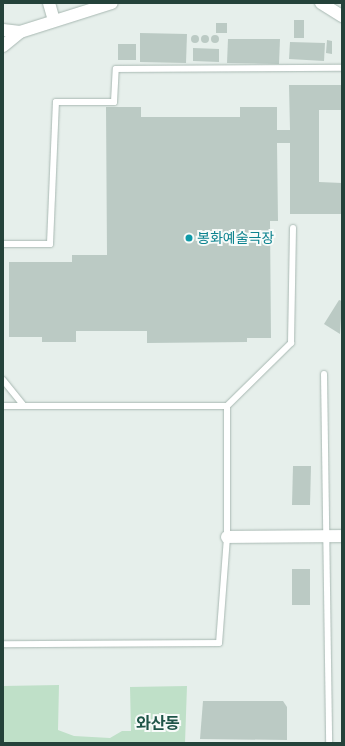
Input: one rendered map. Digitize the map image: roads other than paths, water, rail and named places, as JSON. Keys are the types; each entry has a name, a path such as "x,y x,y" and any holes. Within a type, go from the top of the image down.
{"street":[{"path":"50,3 54,20"},
{"path":"3,46 20,32 54,20 112,3"},
{"path":"321,3 342,16"},
{"path":"3,30 20,32"},
{"path":"227,537 342,536"}],"lane":[{"path":"3,244 50,244 56,102 114,102 116,69 342,68"},
{"path":"3,406 227,406 291,343 293,228"},
{"path":"324,374 328,743"},
{"path":"3,380 23,405"},
{"path":"3,644 219,643 227,537 227,406"}],"place":[{"name":"봉화예술극장","path":"189,238"}],"district":[{"name":"와산동","path":"158,724"}]}
